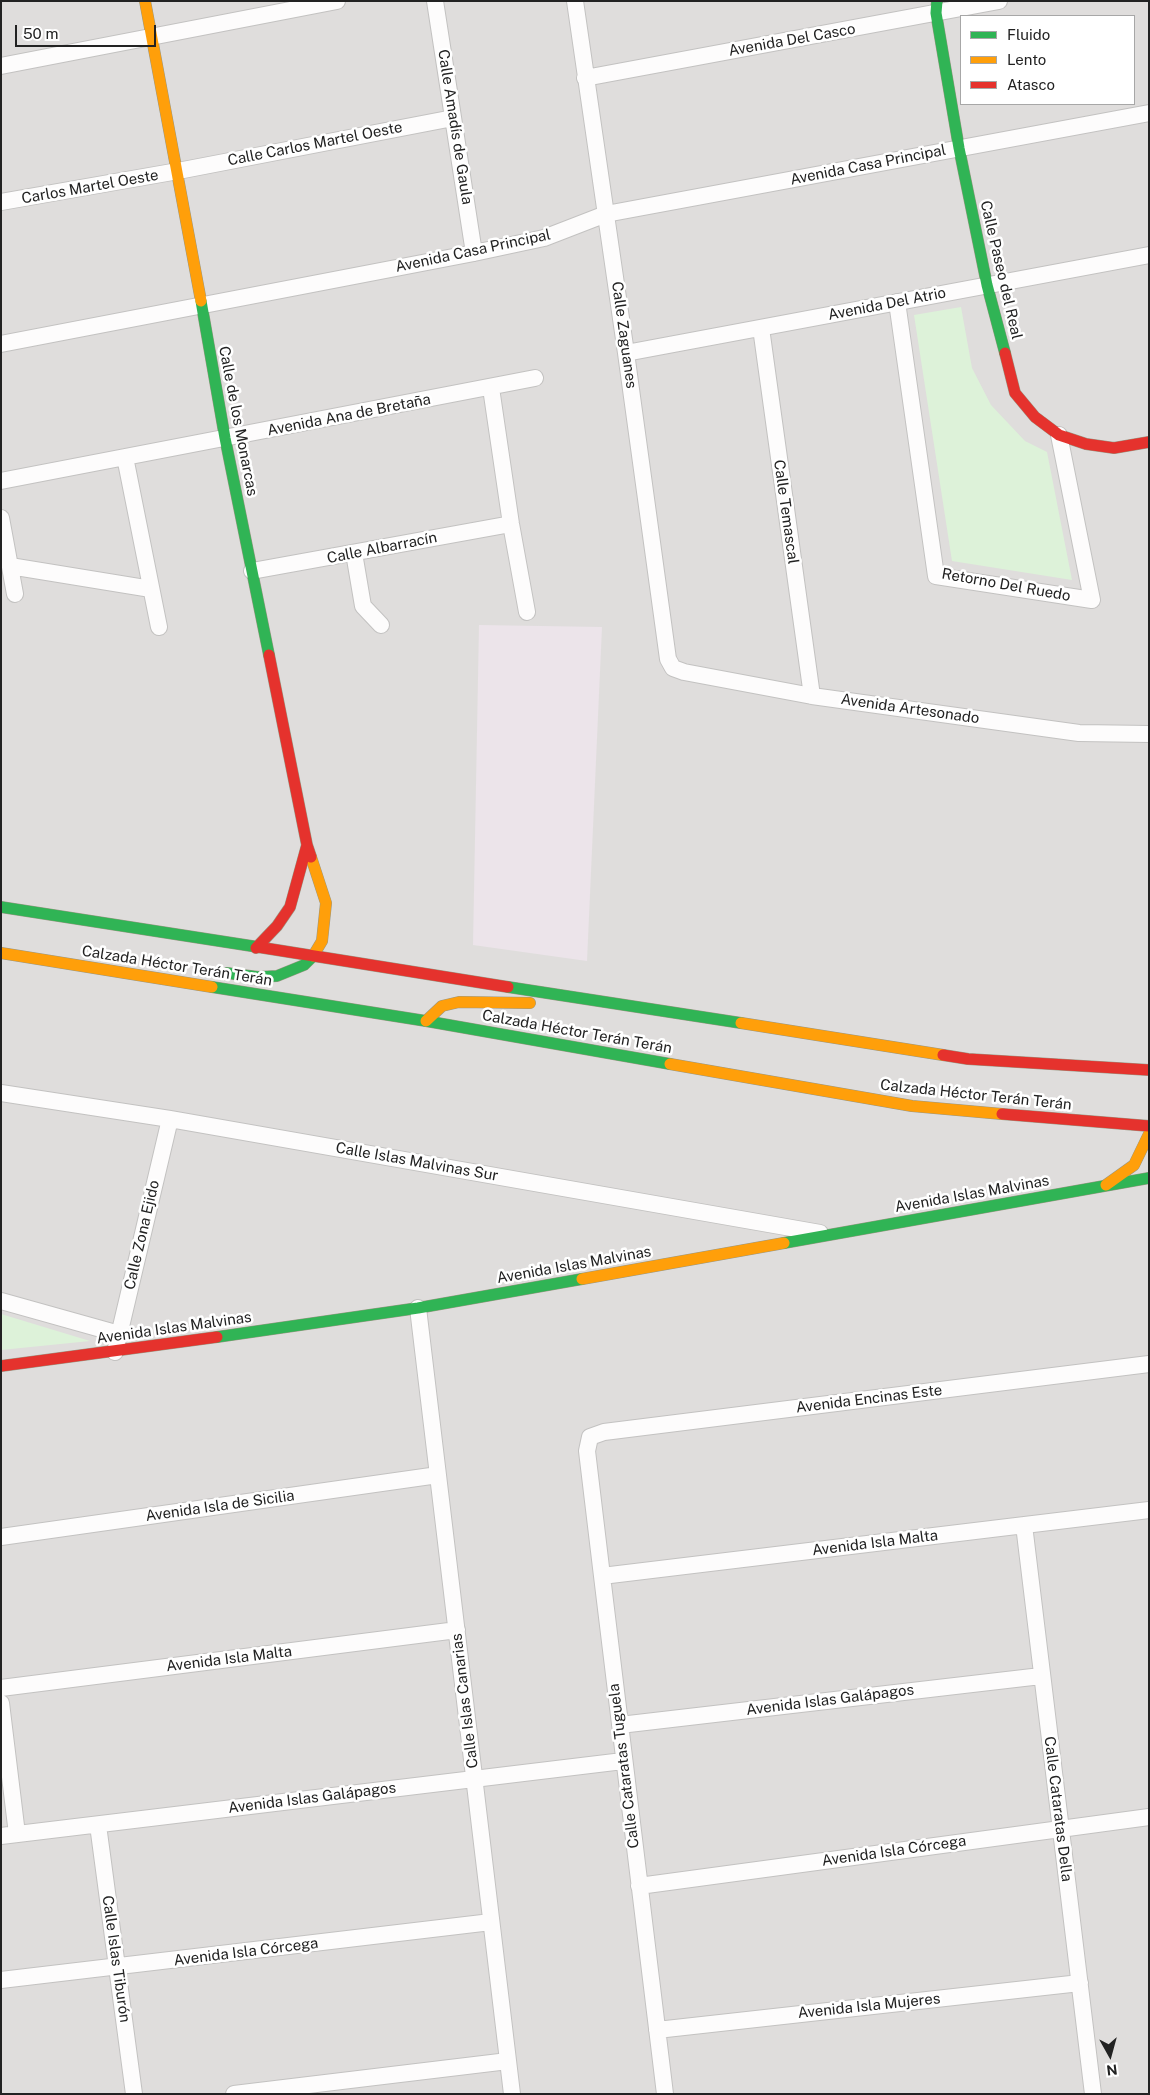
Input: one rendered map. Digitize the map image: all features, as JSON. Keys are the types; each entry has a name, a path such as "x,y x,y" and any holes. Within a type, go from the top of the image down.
{"street":[{"name":"Calle de los Monarcas","path":"145,1 252,571 307,845 323,889 326,903 322,941 313,956"},
{"path":"1,66 337,1"},
{"name":"Calle Amadís de Gaula","path":"436,1 474,253"},
{"name":"Calle Zaguanes","path":"574,1 626,353 668,659 673,668"},
{"name":"Avenida Del Casco","path":"585,78 936,7 1000,1"},
{"name":"Calle Paseo del Real","path":"936,7 959,148 987,285 1015,393 1035,417 1059,435 1086,444 1114,448 1149,442"},
{"name":"Avenida Casa Principal","path":"1,344 544,238 606,214 1149,112"},
{"name":"Calle Carlos Martel Oeste","path":"178,171 453,118"},
{"name":"Carlos Martel Oeste","path":"1,202 178,171"},
{"name":"Avenida Del Atrio","path":"626,353 1149,255"},
{"name":"Retorno Del Ruedo","path":"897,302 936,576 1092,600 1059,435"},
{"name":"Calle Temascal","path":"761,328 812,696"},
{"name":"Avenida Ana de Bretaña","path":"1,481 535,378"},
{"path":"491,388 511,524 527,612"},
{"path":"125,457 159,627"},
{"path":"1,518 15,594"},
{"name":"Calle Albarracín","path":"252,571 511,524"},
{"path":"354,553 363,606 381,625"},
{"path":"10,566 151,589"},
{"name":"Avenida Artesonado","path":"673,668 684,672 812,696 1079,733 1149,734"},
{"name":"Calle de los Monarcas","path":"256,948 277,926 290,907 307,845"},
{"name":"Calzada Héctor Terán Terán","path":"1,907 968,1059 1149,1070"},
{"name":"Calzada Héctor Terán Terán","path":"1,953 426,1021 912,1106 1149,1126"},
{"path":"211,971 258,977 277,976 304,965 313,956"},
{"path":"148,977 178,970"},
{"path":"426,1021 442,1006 459,1002 560,1003 592,1000"},
{"name":"Calle Islas Malvinas Sur","path":"1,1093 170,1119 833,1235"},
{"name":"Calle Zona Ejido","path":"115,1352 170,1119"},
{"path":"1106,1185 1134,1165 1149,1134"},
{"name":"Avenida Islas Malvinas","path":"1,1366 115,1352 418,1308 1149,1178"},
{"path":"1,1301 119,1334"},
{"name":"Calle Islas Canarias","path":"418,1308 512,2094"},
{"name":"Avenida Encinas Este","path":"590,1437 604,1432 1149,1364"},
{"name":"Calle Cataratas Tuguela","path":"590,1437 587,1451 623,1761 665,2094"},
{"name":"Avenida Isla de Sicilia","path":"1,1537 438,1475"},
{"name":"Avenida Isla Malta","path":"602,1576 1149,1510"},
{"name":"Calle Cataratas Della","path":"1024,1524 1093,2094"},
{"name":"Avenida Isla Malta","path":"1,1688 457,1630"},
{"name":"Avenida Islas Galápagos","path":"620,1724 1041,1676"},
{"path":"1,1703 9,1835"},
{"name":"Avenida Islas Galápagos","path":"9,1835 623,1761"},
{"name":"Avenida Isla Córcega","path":"639,1886 1149,1817"},
{"name":"Calle Islas Tiburón","path":"98,1825 134,2094"},
{"name":"Avenida Isla Córcega","path":"1,1980 491,1922"},
{"name":"Avenida Isla Mujeres","path":"657,2030 1080,1983"},
{"path":"234,2094 508,2062"}],"shaded area":[{"path":"1,1 1149,1 1149,2094 1,2094"},
{"path":"479,625 602,627 587,961 473,945"}],"green space":[{"path":"961,307 972,368 991,405 1025,441 1047,452 1072,580 952,561 914,315"},
{"path":"1,1314 90,1341 1,1350"}],"traffic: fast":[{"path":"937,1 936,13 959,148 987,285 1005,353"},
{"path":"201,301 225,438 269,655"},
{"path":"1,907 258,947"},
{"path":"227,973 258,977 277,976 304,965 313,956"},
{"path":"212,987 426,1021 670,1064"},
{"path":"508,987 741,1023"},
{"path":"784,1243 1149,1178"},
{"path":"217,1337 418,1308 582,1279"}],"traffic: slow":[{"path":"145,1 201,301"},
{"path":"311,857 326,903 322,941 313,956"},
{"path":"1,953 212,987"},
{"path":"426,1021 442,1006 459,1002 530,1003"},
{"path":"741,1023 943,1055"},
{"path":"670,1064 912,1106 1002,1114"},
{"path":"1106,1185 1134,1165 1149,1134"},
{"path":"582,1279 784,1243"}],"traffic: jam":[{"path":"1005,353 1015,393 1035,417 1059,435 1086,444 1114,448 1149,442"},
{"path":"269,655 311,857"},
{"path":"256,948 277,926 290,907 307,845"},
{"path":"258,947 508,987"},
{"path":"943,1055 968,1059 1149,1070"},
{"path":"1002,1114 1149,1126"},
{"path":"1,1366 217,1337"}]}
